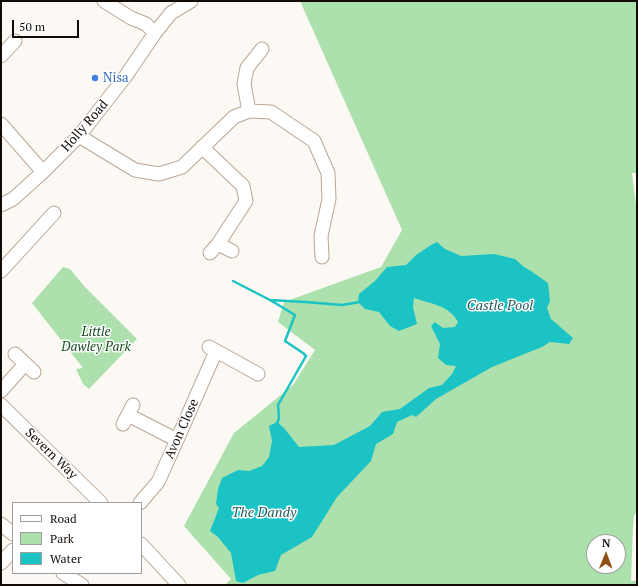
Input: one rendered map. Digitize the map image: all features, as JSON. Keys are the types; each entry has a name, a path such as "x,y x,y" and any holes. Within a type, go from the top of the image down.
{"street":[{"path":"104,1 132,18 146,24 155,33"},
{"name":"Holly Road","path":"1,205 13,199 79,136 125,77 155,33 171,13 191,1"},
{"path":"1,56 15,42"},
{"path":"249,111 244,84 247,68 262,49"},
{"path":"79,136 135,170 160,174 182,167 234,117 249,111 271,112 314,141 328,173 329,199 321,236 322,257"},
{"path":"1,124 43,172"},
{"path":"202,147 243,186 246,201 214,249 232,251"},
{"path":"1,271 54,213"},
{"name":"Avon Close","path":"141,502 158,482 177,440 212,349 258,374"},
{"path":"1,391 29,368 15,354"},
{"name":"Severn Way","path":"1,406 100,502"},
{"path":"128,415 177,440"},
{"path":"1,524 12,533"},
{"path":"142,545 179,585"},
{"path":"1,563 12,551"},
{"path":"68,574 82,585"}],"green space":[{"path":"300,1 637,1 637,173 632,173 637,205 637,510 634,516 631,581 637,581 637,585 225,585 231,579 184,526 234,433 293,385 315,350 278,322 284,302 381,267 402,230"},
{"name":"Little Dawley Park","path":"63,267 70,269 84,286 137,339 89,389 83,384 76,369 83,368 32,303"}],"water":[{"path":"437,242 445,249 461,256 494,254 515,259 548,283 550,301 547,308 551,319 573,338 569,344 550,342 542,347 492,367 436,399 416,417 412,415 397,422 393,434 376,444 371,461 337,497 312,537 281,555 275,571 258,575 243,583 236,581 231,553 218,537 210,531 219,508 216,504 218,489 222,478 238,470 249,471 262,466 269,457 272,441 269,426 277,422 284,428 299,447 334,445 370,426 382,412 400,409 429,388 442,385 452,374 456,366 446,365 438,358 440,344 431,326 435,322 443,328 455,327 458,322 450,312 439,306 414,298 413,307 417,324 399,331 390,326 379,312 365,309 358,302 359,294 375,281 387,267 406,265 416,255"}],"waterway":[{"path":"233,281 270,300 342,305 360,302"},
{"path":"270,300 295,315 285,341 306,356 278,405 279,418 277,424"}],"place":[{"name":"Nisa","path":"95,78"}],"water label":[{"name":"Castle Pool","path":"500,306"},
{"name":"The Dandy","path":"264,513"}]}
